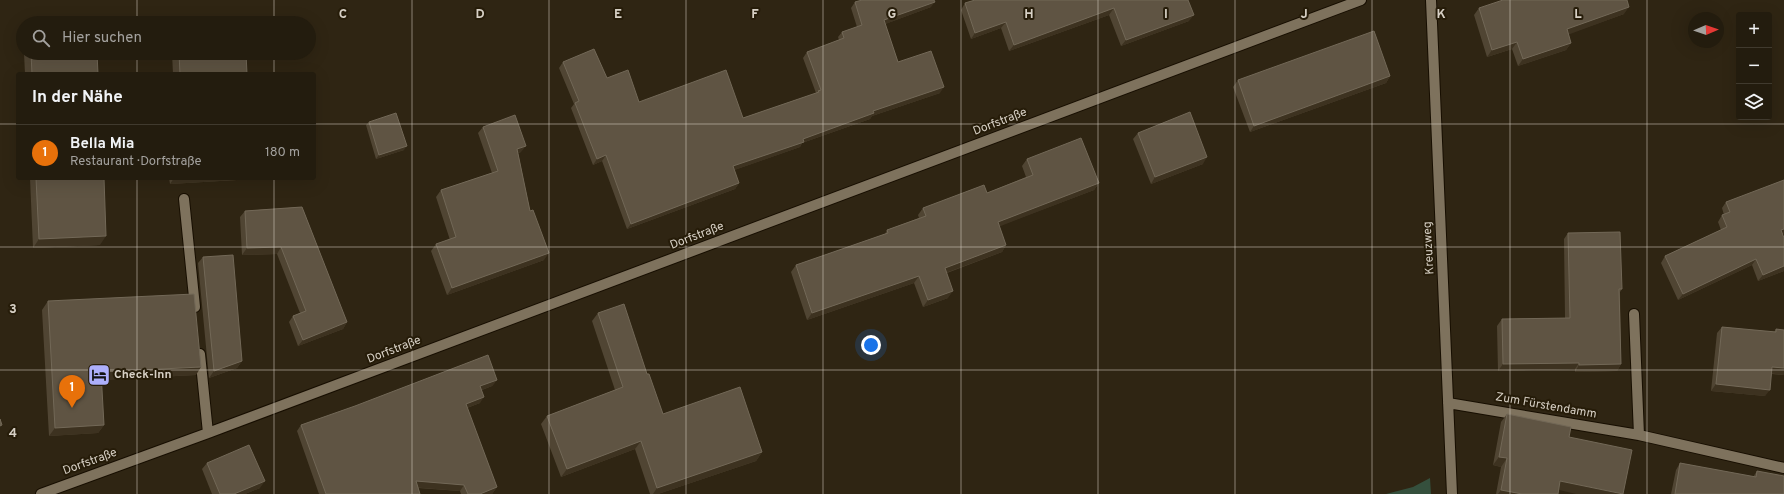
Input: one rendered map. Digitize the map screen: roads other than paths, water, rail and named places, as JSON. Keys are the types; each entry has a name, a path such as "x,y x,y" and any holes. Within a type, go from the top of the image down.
{"street":[{"name":"Dorfstraße","path":"41,494 208,433 1361,0"},
{"name":"Kreuzweg","path":"1431,0 1452,494"},
{"path":"184,199 196,316"},
{"path":"1634,314 1639,435"},
{"path":"199,347 208,433"},
{"name":"Zum Fürstendamm","path":"1448,403 1639,435 1784,468"}],"place":[{"name":"Check-Inn","path":"99,375"},
{"name":"Bella Mia","path":"72,408"}]}
